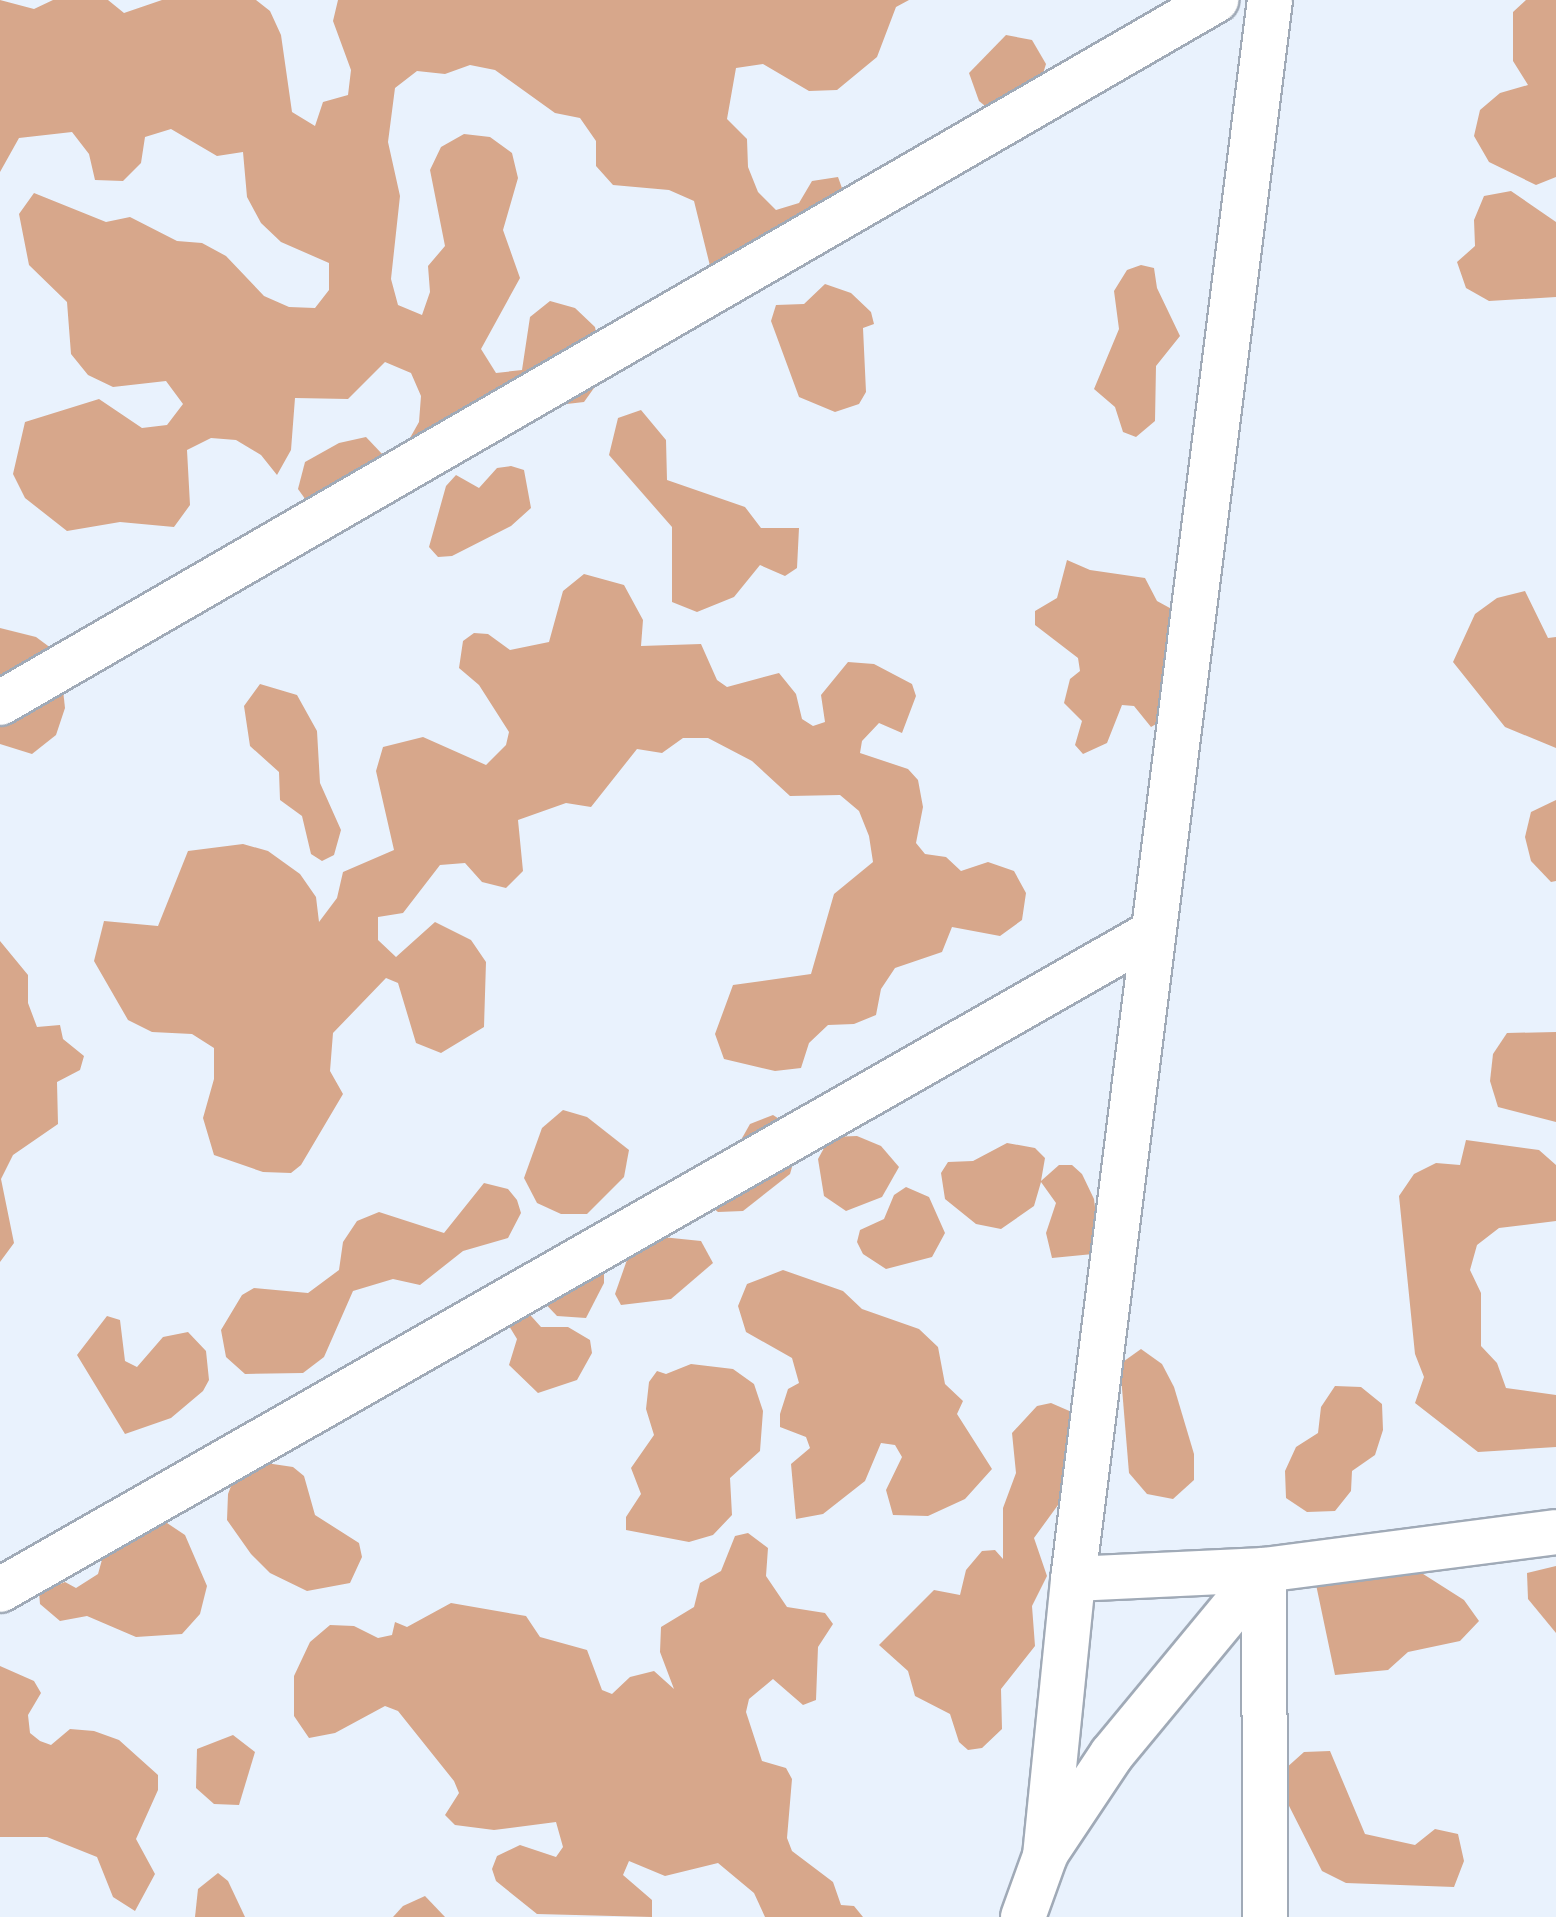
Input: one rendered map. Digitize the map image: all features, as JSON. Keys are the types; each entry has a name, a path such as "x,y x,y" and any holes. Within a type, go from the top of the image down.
{"street":[{"path":"0,703 1216,0"},
{"path":"1045,1856 1073,1579 1270,0"},
{"path":"0,1590 1152,933"},
{"path":"1073,1579 1264,1570 1556,1532"},
{"path":"1023,1917 1045,1856 1112,1754 1264,1570"},
{"path":"1264,1570 1265,1917"}],"shaded area":[{"path":"0,0 34,9 53,0 108,0 124,13 162,0 256,0 270,11 281,35 292,112 315,126 323,102 348,95 351,70 333,21 338,0 909,0 896,7 877,57 837,90 809,91 763,64 736,68 727,119 747,139 748,167 758,192 776,210 799,203 812,181 838,177 847,202 713,278 694,201 669,190 613,185 596,166 596,141 580,118 555,113 495,70 470,65 445,74 417,71 395,88 388,142 400,196 391,279 398,305 422,315 430,292 428,266 445,246 430,170 441,147 464,134 490,137 512,153 518,178 503,230 520,278 481,349 496,373 522,370 530,317 550,301 575,308 595,327 600,353 599,381 584,402 558,405 445,464 406,445 419,422 421,396 411,373 385,362 348,399 295,398 291,450 277,475 261,455 236,440 211,438 187,450 190,505 174,527 120,522 67,531 25,498 13,474 25,422 99,399 142,428 167,425 183,404 166,381 113,387 88,375 71,354 67,302 29,265 19,214 34,193 106,222 130,217 177,241 202,243 226,256 264,296 289,307 315,308 329,290 329,263 281,242 261,223 247,197 243,152 217,156 171,129 145,137 141,163 123,181 95,180 89,154 72,132 19,138 0,172"},
{"path":"1526,0 1556,0 1556,177 1536,185 1489,162 1474,136 1480,110 1500,93 1528,85 1513,61 1513,12"},
{"path":"1006,35 1032,40 1046,64 1028,121 1001,119 979,101 969,73"},
{"path":"1511,191 1556,222 1556,297 1489,301 1466,288 1457,262 1475,246 1474,220 1484,196"},
{"path":"1141,265 1154,268 1157,288 1180,336 1156,366 1155,421 1136,437 1123,432 1115,407 1094,389 1119,329 1114,291 1127,270"},
{"path":"825,284 851,293 871,312 874,324 863,328 866,392 859,404 835,412 799,397 771,321 776,305 804,304"},
{"path":"641,410 666,440 667,480 745,507 761,528 799,528 797,568 785,576 760,565 734,597 697,612 672,602 672,527 609,455 618,418"},
{"path":"366,437 384,456 313,510 298,489 305,462 339,443"},
{"path":"511,466 524,470 531,508 511,526 452,556 438,557 429,547 446,486 456,475 479,488 497,468"},
{"path":"1067,560 1090,570 1145,578 1157,601 1179,613 1163,720 1151,727 1134,706 1122,705 1107,743 1083,754 1075,745 1082,721 1064,703 1070,679 1080,671 1078,658 1035,625 1035,611 1057,598"},
{"path":"584,574 624,585 643,620 641,646 701,644 717,680 727,687 779,673 796,694 802,719 813,726 825,722 821,695 848,662 874,664 912,684 916,696 902,733 879,723 862,741 860,753 908,769 918,780 923,807 916,843 925,854 946,857 961,871 988,862 1014,871 1026,893 1022,920 1000,936 952,927 942,952 895,968 881,989 876,1015 854,1024 828,1025 809,1043 801,1068 775,1071 724,1059 715,1034 733,985 811,974 834,894 873,862 869,836 859,811 840,795 790,796 752,761 708,738 683,738 662,753 637,749 591,807 566,803 518,820 523,871 506,888 482,882 465,863 440,865 403,913 378,917 378,940 396,957 435,922 471,940 486,962 484,1027 441,1053 416,1043 398,983 386,978 333,1033 330,1071 343,1094 301,1165 291,1173 263,1172 214,1155 203,1118 214,1079 214,1048 192,1034 152,1032 128,1020 94,961 104,921 158,926 188,851 243,844 268,851 300,874 316,897 319,922 337,898 343,872 394,850 376,771 383,747 423,737 486,765 506,745 509,732 479,685 459,668 463,641 474,633 488,634 510,650 549,642 563,591"},
{"path":"1525,591 1548,638 1556,637 1556,748 1505,727 1453,662 1475,614 1497,598"},
{"path":"0,628 36,637 59,654 65,708 56,735 32,754 0,744"},
{"path":"260,684 297,695 317,731 320,783 341,830 334,855 322,861 311,854 302,816 280,800 279,772 250,746 244,706"},
{"path":"1556,800 1556,881 1551,882 1531,861 1525,837 1531,812"},
{"path":"0,941 28,975 28,1003 37,1027 60,1025 63,1039 84,1056 80,1070 57,1082 58,1124 13,1155 1,1179 14,1243 0,1262"},
{"path":"1556,1032 1556,1122 1498,1107 1490,1081 1493,1054 1507,1033"},
{"path":"563,1110 587,1117 629,1150 624,1177 587,1214 561,1214 537,1203 524,1178 542,1128"},
{"path":"773,1115 784,1122 794,1160 790,1174 743,1211 718,1212 708,1204 750,1124"},
{"path":"857,1136 881,1146 899,1167 882,1197 846,1211 824,1196 818,1159 830,1137"},
{"path":"1466,1140 1539,1150 1556,1165 1556,1221 1499,1228 1477,1245 1470,1270 1481,1293 1481,1346 1497,1363 1506,1388 1556,1395 1556,1447 1478,1452 1415,1403 1424,1377 1415,1354 1399,1196 1414,1174 1436,1163 1460,1165"},
{"path":"1007,1143 1035,1148 1045,1158 1041,1181 1059,1165 1072,1165 1082,1174 1094,1199 1099,1239 1093,1254 1052,1258 1046,1233 1056,1203 1041,1182 1034,1206 1001,1229 976,1224 945,1199 941,1173 948,1162 973,1161"},
{"path":"484,1183 508,1189 517,1200 521,1213 508,1238 463,1251 420,1285 393,1279 353,1291 324,1357 303,1373 245,1374 226,1357 221,1330 242,1295 254,1288 308,1293 339,1270 343,1242 357,1221 379,1212 444,1233"},
{"path":"906,1187 929,1197 945,1233 932,1257 886,1269 863,1254 857,1242 860,1230 884,1219 894,1195"},
{"path":"662,1237 701,1241 713,1263 671,1299 621,1305 615,1294 628,1257"},
{"path":"604,1268 604,1283 586,1318 557,1316 539,1297"},
{"path":"783,1270 843,1291 862,1309 919,1329 938,1347 945,1384 963,1401 957,1414 992,1469 965,1499 928,1516 893,1515 886,1490 902,1457 895,1445 881,1443 865,1481 823,1514 796,1519 791,1464 810,1448 806,1437 780,1427 780,1414 788,1389 799,1383 792,1358 746,1332 738,1306 747,1284"},
{"path":"523,1307 541,1327 568,1327 590,1340 592,1353 577,1380 538,1393 509,1365 517,1339 503,1316"},
{"path":"107,1316 120,1320 125,1361 137,1367 163,1337 188,1332 206,1351 209,1380 203,1391 171,1418 125,1434 77,1355"},
{"path":"1141,1349 1162,1364 1174,1387 1194,1454 1194,1480 1173,1499 1147,1494 1129,1473 1120,1364"},
{"path":"691,1364 733,1369 754,1384 763,1411 760,1451 730,1478 732,1515 713,1535 689,1542 626,1530 626,1517 641,1494 631,1468 654,1435 646,1409 649,1382 657,1371 666,1374"},
{"path":"1335,1386 1361,1387 1382,1404 1383,1430 1375,1455 1352,1471 1351,1491 1335,1511 1307,1512 1286,1498 1285,1471 1296,1447 1318,1433 1321,1407"},
{"path":"1051,1403 1074,1413 1066,1494 1034,1538 1047,1576 1032,1606 1035,1646 1001,1689 1002,1729 982,1748 968,1750 959,1742 950,1714 915,1696 908,1671 879,1645 934,1590 960,1595 966,1570 982,1551 995,1550 1003,1559 1003,1508 1016,1473 1012,1433 1037,1406"},
{"path":"266,1463 293,1467 304,1476 315,1515 359,1543 362,1557 350,1583 307,1591 270,1573 251,1554 227,1520 228,1494 233,1481"},
{"path":"164,1521 185,1535 207,1586 200,1614 182,1634 136,1637 87,1616 60,1621 40,1604 39,1592 65,1582 76,1588 98,1574 105,1549"},
{"path":"748,1533 768,1548 766,1576 787,1607 825,1613 833,1624 818,1647 816,1700 803,1705 773,1679 749,1699 746,1712 762,1761 786,1768 792,1779 787,1838 792,1851 833,1882 841,1905 854,1906 863,1917 765,1917 754,1893 718,1863 665,1876 629,1861 623,1875 652,1900 652,1917 537,1914 496,1881 492,1869 497,1856 520,1845 556,1857 563,1847 556,1822 494,1830 455,1825 445,1815 459,1793 454,1781 398,1711 385,1706 335,1733 309,1738 294,1716 294,1676 310,1642 330,1625 354,1626 378,1638 392,1635 395,1622 407,1627 451,1603 526,1616 540,1637 587,1650 602,1690 612,1694 630,1677 654,1671 674,1689 660,1652 661,1627 694,1607 700,1583 721,1571 735,1536"},
{"path":"1556,1566 1556,1633 1528,1599 1527,1573"},
{"path":"1420,1572 1464,1600 1479,1621 1460,1641 1408,1652 1388,1670 1335,1675 1314,1575"},
{"path":"0,1666 34,1681 41,1693 28,1715 30,1733 40,1741 51,1745 70,1729 94,1731 119,1740 158,1775 158,1790 136,1839 155,1874 135,1911 113,1897 97,1857 47,1837 0,1837"},
{"path":"233,1735 255,1752 239,1805 214,1804 196,1788 197,1749"},
{"path":"1330,1751 1365,1834 1415,1845 1435,1829 1458,1834 1464,1861 1454,1887 1346,1883 1322,1871 1284,1796 1285,1769 1304,1752"},
{"path":"218,1873 228,1881 245,1917 195,1917 198,1889"},
{"path":"425,1896 445,1917 393,1917 403,1906"}]}
